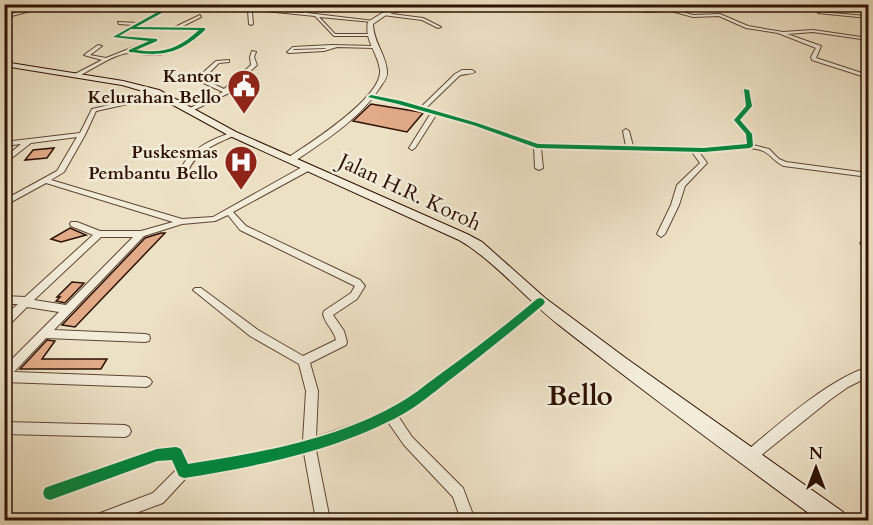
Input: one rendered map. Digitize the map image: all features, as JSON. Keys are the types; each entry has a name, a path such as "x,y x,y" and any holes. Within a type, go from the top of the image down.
{"main road":[{"name":"Jalan H.R. Koroh","path":"4,64 129,85 162,95 233,134 464,237 477,245 540,302 835,520"}],"street":[{"path":"4,17 55,4"},
{"path":"103,4 164,10"},
{"path":"77,75 106,60 158,39 115,37 176,4"},
{"path":"304,14 314,4"},
{"path":"251,24 251,10 372,21 384,14 422,4"},
{"path":"481,4 536,4"},
{"path":"561,4 605,6 619,4 645,12 673,10 693,16 721,15 745,26 781,32 813,31 868,39"},
{"path":"856,4 868,14"},
{"path":"4,6 28,11"},
{"path":"820,13 868,14"},
{"path":"384,14 422,18 439,27"},
{"path":"166,34 200,16"},
{"path":"317,16 335,36 369,35"},
{"path":"292,159 351,117 370,98 384,75 369,35 372,21"},
{"path":"119,22 138,25"},
{"path":"131,28 203,29 179,47 162,55 131,51"},
{"path":"781,32 780,34 819,47 813,58 868,77"},
{"path":"100,46 86,55 106,60"},
{"path":"337,46 324,50 289,52 293,48 337,46 374,47"},
{"path":"190,110 223,94 254,65 252,57 254,52"},
{"path":"226,90 199,79 218,63 227,61"},
{"path":"422,109 459,73 472,72"},
{"path":"746,90 749,106 737,120 749,134 750,147"},
{"path":"4,204 63,168 94,110 162,95"},
{"path":"370,98 399,102 537,146 693,149 750,147 766,150 784,164 868,175"},
{"path":"412,147 434,113"},
{"path":"626,131 630,148"},
{"path":"184,170 186,162 194,155 233,134"},
{"path":"4,144 82,135"},
{"path":"4,162 30,140"},
{"path":"537,146 539,168"},
{"path":"661,234 675,205 681,185 690,173 697,171 704,164 693,149"},
{"path":"74,224 99,234 141,234 182,222 211,220 307,168"},
{"path":"45,181 182,222"},
{"path":"229,212 243,228 357,282 360,286 354,297 328,314 328,319 340,333 342,342 303,361"},
{"path":"4,323 99,234"},
{"path":"4,376 141,234"},
{"path":"198,290 254,333 303,361 309,374 312,391 309,446 323,520"},
{"path":"4,300 68,309"},
{"path":"100,520 158,498 184,471 309,446 390,415 463,364 540,302"},
{"path":"44,334 145,338"},
{"path":"749,457 792,421 859,374 868,372"},
{"path":"4,376 146,382"},
{"path":"390,415 408,441 458,493 468,520"},
{"path":"4,428 125,431"},
{"path":"50,493 157,455 176,453 184,471"}],"building":[{"path":"371,104 423,113 407,132 353,121"},
{"path":"54,148 47,158 25,160 33,150"},
{"path":"70,228 86,235 61,242 51,239"},
{"path":"165,233 75,327 62,325 145,238"},
{"path":"72,282 84,283 65,303 56,301 60,297 57,297"},
{"path":"47,340 55,341 42,359 107,359 101,369 20,369"}],"cycle path":[{"path":"131,28 203,29 178,48 163,53 131,51 155,40 115,37 121,33 176,4"},
{"path":"371,97 399,102 475,124 537,146 704,150 750,146 749,134 737,120 749,106 746,90"},
{"path":"50,493 157,455 176,453 184,471 290,451 342,435 391,414 411,402 540,302"}],"place":[{"name":"Kantor Kelurahan Bello","path":"244,115"},
{"name":"Puskesmas Pembantu Bello","path":"241,191"}],"district":[{"name":"Bello","path":"580,395"}]}
